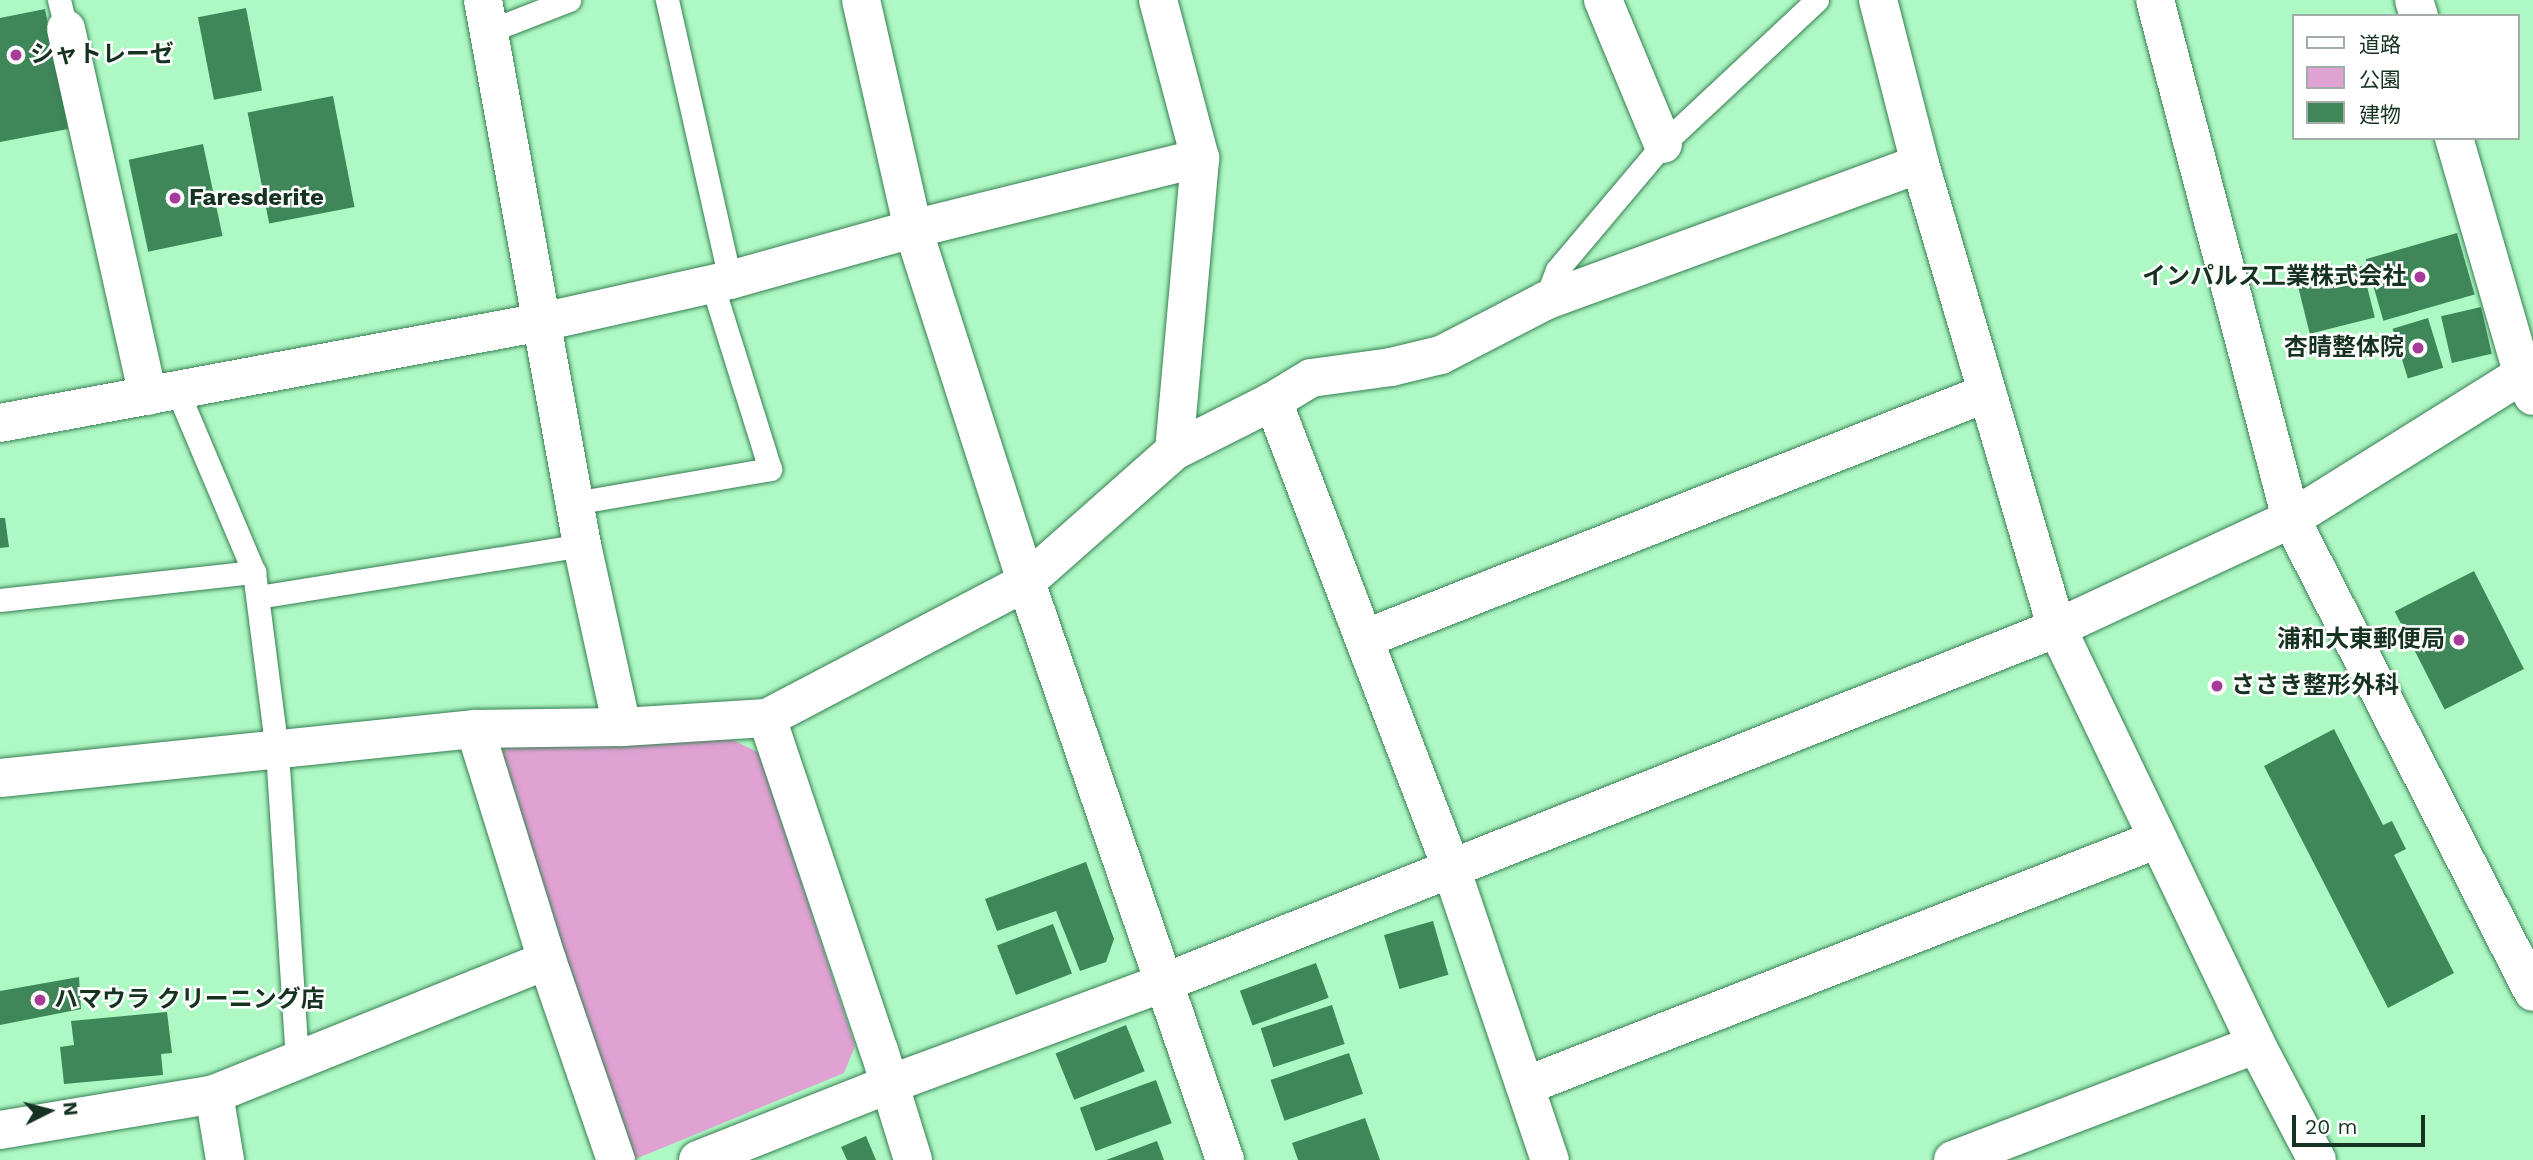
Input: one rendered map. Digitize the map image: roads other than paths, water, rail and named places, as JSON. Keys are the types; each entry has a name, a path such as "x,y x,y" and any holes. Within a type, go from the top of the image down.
{"street":[{"path":"861,0 913,229 1026,582 1225,1160"},
{"path":"1158,0 1200,158 1174,452"},
{"path":"1603,0 1663,144"},
{"path":"1878,0 1920,164 2057,628 2256,1044 2317,1160"},
{"path":"2155,0 2291,519 2533,992"},
{"path":"62,14 162,393"},
{"path":"486,16 582,545 622,727"},
{"path":"698,1160 890,1084 1163,983 2057,628 2291,519 2530,379 2455,140"},
{"path":"0,423 542,322 721,282 913,229 1200,158"},
{"path":"0,778 475,729 622,727 767,718 1026,582 1174,452 1273,401 1311,378 1391,366 1441,355 1545,301 1920,164"},
{"path":"1364,639 1987,393"},
{"path":"1273,401 1451,868 1550,1160"},
{"path":"767,718 913,1160"},
{"path":"475,729 547,960 616,1160"},
{"path":"1525,1086 2158,839"},
{"path":"0,1130 214,1094 297,1063 547,960"},
{"path":"1953,1160 2256,1044"},
{"path":"214,1094 225,1160"}],"lane":[{"path":"486,16 569,0"},
{"path":"575,503 770,469 721,282 667,0"},
{"path":"1545,301 1557,270 1663,144 1817,0"},
{"path":"162,393 254,572 277,751 297,1063"},
{"path":"258,597 582,545"},
{"path":"0,600 254,572"}],"place":[{"name":"シャトレーゼ","path":"16,55"},
{"name":"Faresderite","path":"175,198"},
{"name":"インパルス工業株式会社","path":"2420,277"},
{"name":"杏晴整体院","path":"2418,348"},
{"name":"浦和大東郵便局","path":"2459,640"},
{"name":"ささき整形外科","path":"2217,686"},
{"name":"ハマウラ クリーニング店","path":"40,1000"}]}
